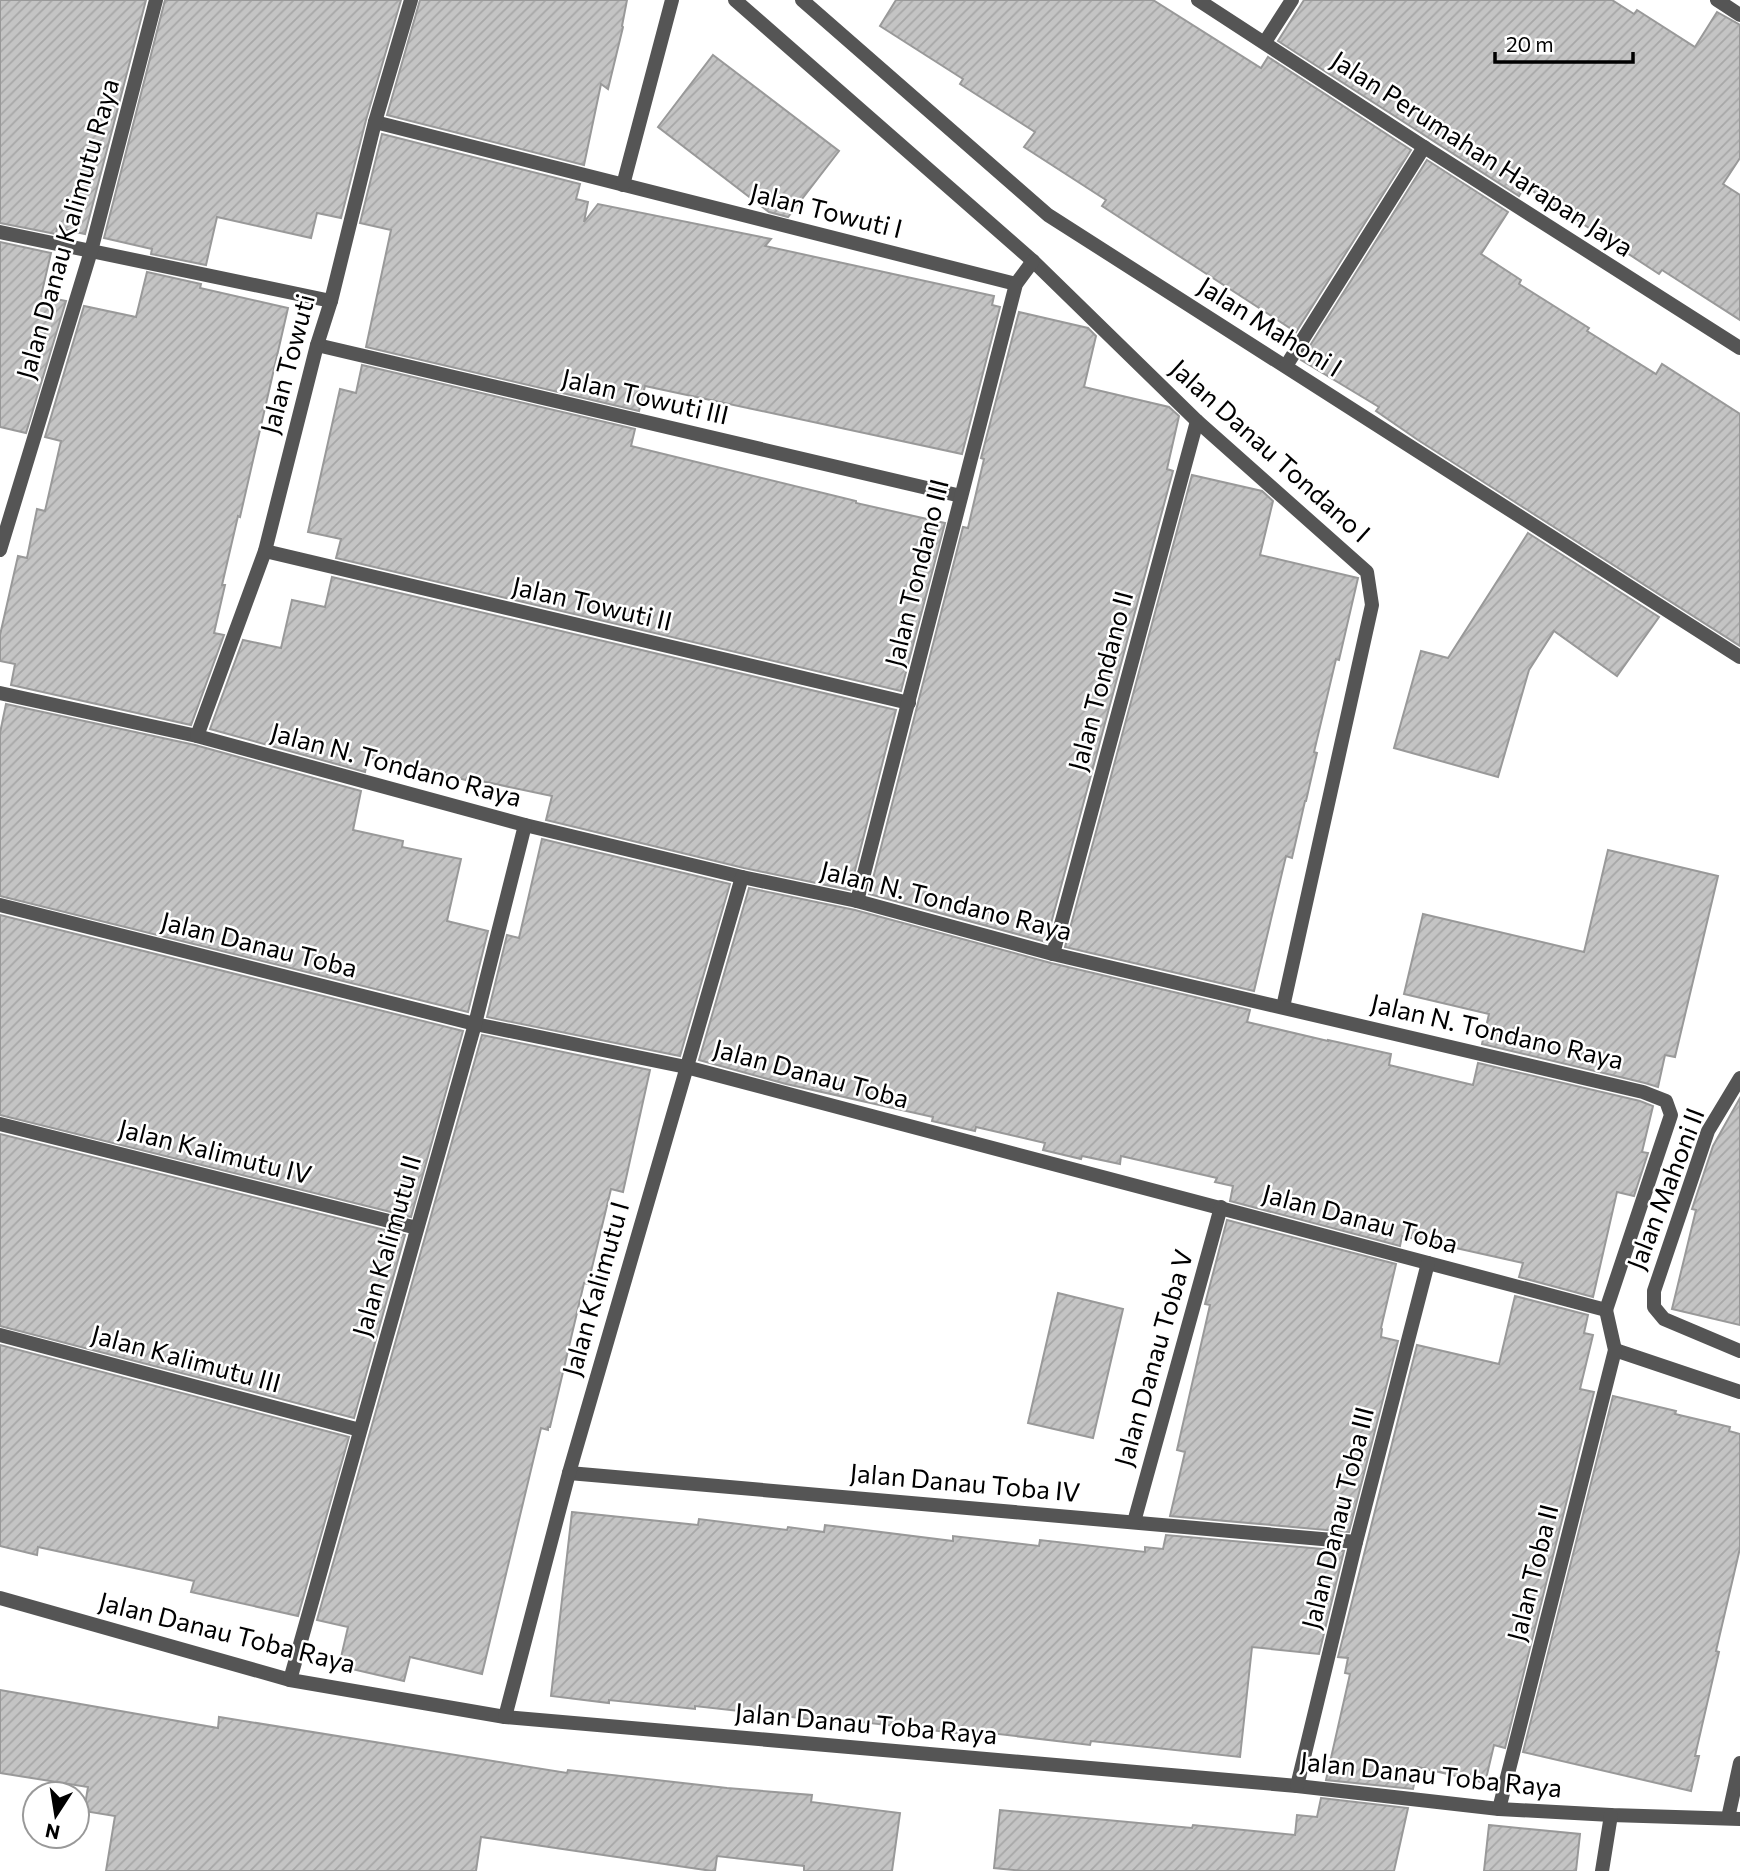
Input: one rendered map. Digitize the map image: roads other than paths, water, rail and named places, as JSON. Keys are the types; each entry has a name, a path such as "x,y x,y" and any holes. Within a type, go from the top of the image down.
{"street":[{"name":"Jalan Danau Kalimutu Raya","path":"0,550 91,251 156,0"},
{"name":"Jalan Towuti","path":"197,736 265,551 375,122 411,0"},
{"path":"624,185 672,0"},
{"name":"Jalan Danau Tondano I","path":"736,0 1032,261 1196,421 1367,572 1372,605 1283,1007"},
{"name":"Jalan Mahoni I","path":"802,0 1048,215 1740,657"},
{"name":"Jalan Perumahan Harapan Jaya","path":"1198,0 1424,148 1740,348"},
{"path":"1265,42 1292,0"},
{"path":"1719,0 1740,15"},
{"name":"Jalan Towuti I","path":"375,122 1016,284"},
{"path":"1286,366 1424,148"},
{"path":"0,232 331,301"},
{"name":"Jalan Tondano III","path":"857,901 1016,284 1032,261"},
{"name":"Jalan Towuti III","path":"317,345 961,496"},
{"name":"Jalan Tondano II","path":"1053,954 1196,421"},
{"name":"Jalan Towuti II","path":"265,551 909,703"},
{"name":"Jalan N. Tondano Raya","path":"0,693 197,736 525,825 742,877 857,901 1053,954 1643,1092 1666,1101 1671,1115 1606,1310"},
{"name":"Jalan Kalimutu II","path":"290,1680 475,1024 525,825"},
{"name":"Jalan Kalimutu I","path":"505,1717 569,1473 742,877"},
{"name":"Jalan Danau Toba","path":"0,905 475,1024 686,1067 1606,1310"},
{"name":"Jalan Mahoni II","path":"1740,1078 1708,1131 1654,1291 1654,1307 1664,1319 1740,1350"},
{"name":"Jalan Kalimutu IV","path":"0,1124 418,1228"},
{"name":"Jalan Danau Toba V","path":"1134,1522 1221,1207"},
{"name":"Jalan Danau Toba III","path":"1297,1786 1428,1263"},
{"path":"1606,1310 1615,1350 1740,1392"},
{"name":"Jalan Kalimutu III","path":"0,1335 360,1430"},
{"name":"Jalan Toba II","path":"1499,1809 1615,1350"},
{"name":"Jalan Danau Toba IV","path":"569,1473 1356,1542"},
{"name":"Jalan Danau Toba Raya","path":"0,1598 290,1680 505,1717 1297,1786 1499,1809 1734,1818"},
{"path":"1734,1818 1740,1763"},
{"path":"1602,1871 1611,1815"}]}
